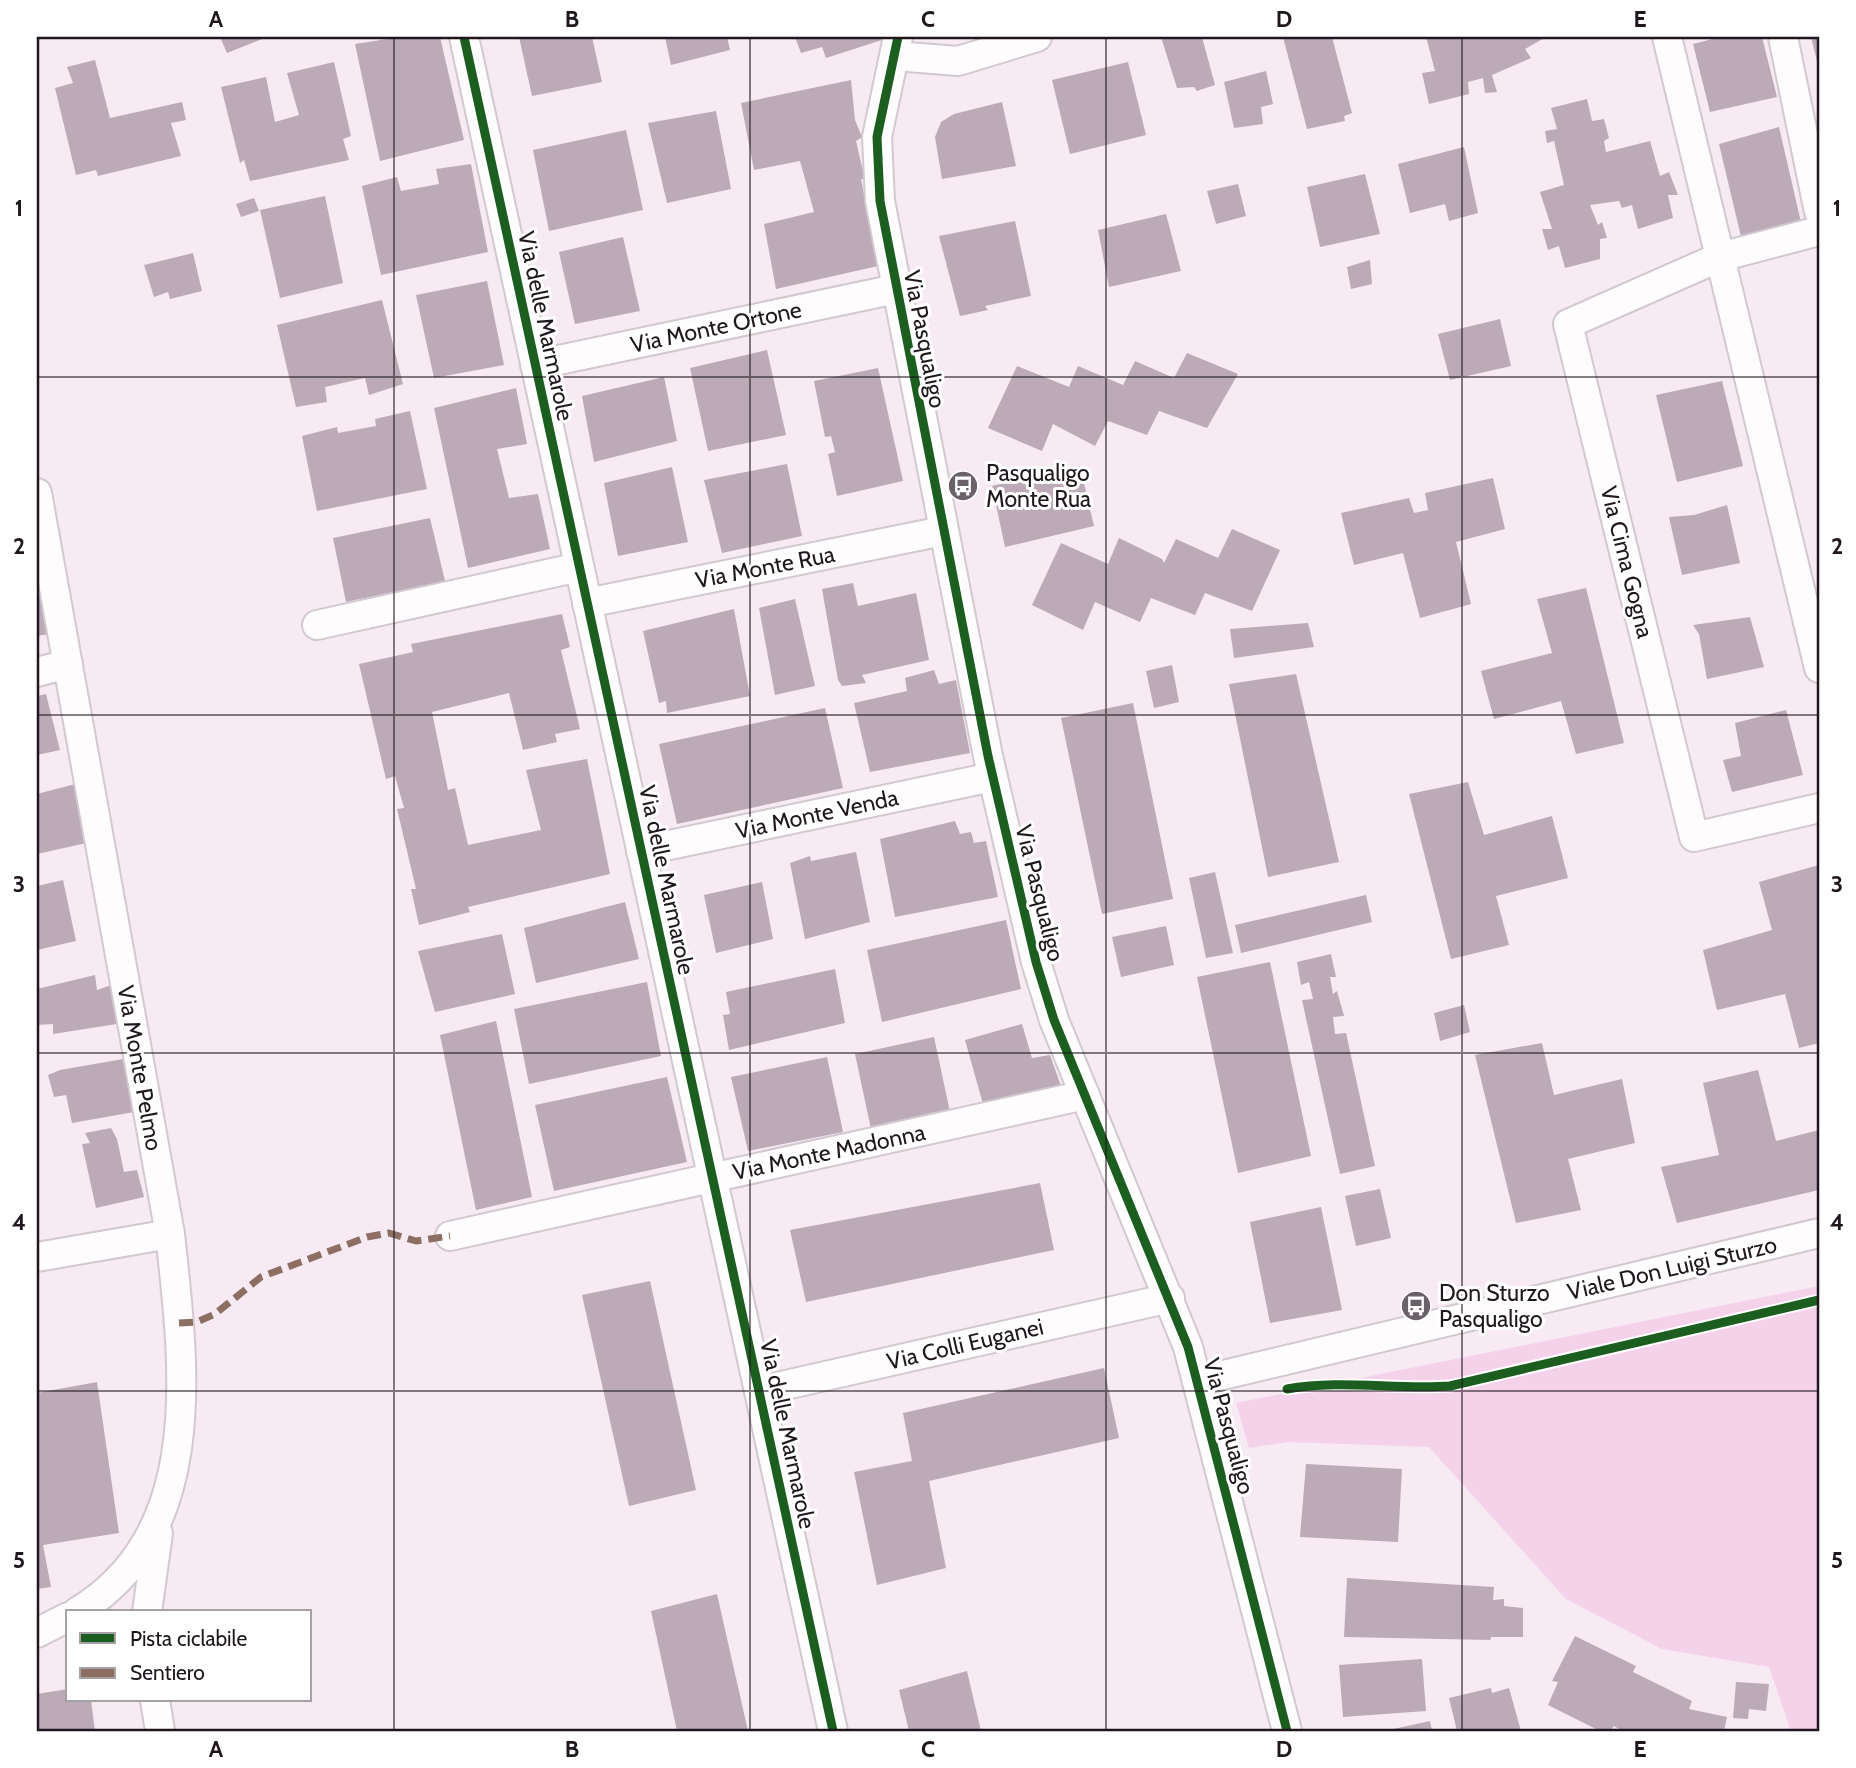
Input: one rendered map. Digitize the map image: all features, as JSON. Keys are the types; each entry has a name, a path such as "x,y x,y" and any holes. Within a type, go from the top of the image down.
{"street":[{"name":"Via delle Marmarole","path":"464,37 834,1731"},
{"path":"897,46 958,61 1037,37"},
{"path":"1667,37 1819,668"},
{"path":"1783,37 1819,212"},
{"name":"Via Pasqualigo","path":"897,46 877,138 877,166 897,289 992,777 1036,962 1054,1020 1170,1298 1198,1381 1287,1731"},
{"path":"1720,257 1819,232"},
{"name":"Via Cima Gogna","path":"1720,257 1568,324 1694,837 1819,807"},
{"name":"Via Monte Ortone","path":"535,365 897,289"},
{"name":"Via Monte Pelmo","path":"37,493 170,1234 179,1323 180,1415 175,1468 161,1517 140,1553 116,1582 80,1610"},
{"name":"Via Monte Rua","path":"587,603 943,531"},
{"path":"317,625 579,567"},
{"path":"37,671 68,664"},
{"name":"Via Monte Venda","path":"641,852 992,777"},
{"name":"Via Monte Madonna","path":"450,1236 1085,1095"},
{"name":"Viale Don Luigi Sturzo","path":"1198,1381 1819,1233"},
{"path":"37,1257 170,1234"},
{"name":"Via Colli Euganei","path":"759,1391 1170,1298"},
{"path":"147,1610 147,1592 161,1517"},
{"path":"37,1633 66,1618"},
{"path":"37,1633 66,1635"}],"shaded area":[{"path":"1819,1286 1819,1731 1791,1731 1769,1667 1662,1649 1566,1599 1429,1447 1287,1442 1249,1448 1236,1403"}],"building":[{"path":"220,37 267,37 227,53"},
{"path":"400,37 440,37 464,140 380,161 355,44"},
{"path":"519,37 592,37 602,82 532,96"},
{"path":"665,37 727,37 730,50 671,65"},
{"path":"795,37 882,37 882,40 826,58 822,47 801,53"},
{"path":"1161,37 1202,37 1215,85 1197,91 1194,87 1177,88"},
{"path":"1283,37 1332,37 1352,113 1344,116 1345,121 1307,129"},
{"path":"1426,37 1546,37 1525,49 1531,58 1492,75 1497,92 1485,93 1483,78 1468,82 1469,94 1429,104 1422,73 1435,71"},
{"path":"1720,37 1762,37 1777,97 1710,112 1693,44"},
{"path":"1811,37 1819,37 1819,65 1818,65"},
{"path":"95,60 110,118 182,102 186,120 171,123 181,156 98,176 96,170 76,175 55,88 73,83 67,67"},
{"path":"334,62 351,136 343,139 349,160 250,181 244,160 240,163 221,87 266,77 275,122 299,115 287,73"},
{"path":"1128,62 1146,135 1070,154 1052,80"},
{"path":"1266,71 1273,104 1261,107 1263,124 1234,128 1224,82"},
{"path":"851,80 855,120 862,137 856,141 865,180 861,179 878,266 776,289 764,224 814,212 800,161 754,170 741,103"},
{"path":"1587,99 1592,121 1604,119 1609,138 1604,141 1606,152 1650,141 1660,176 1669,172 1678,195 1668,195 1673,218 1638,229 1632,205 1622,208 1619,201 1590,205 1598,225 1602,222 1607,238 1600,239 1600,259 1565,268 1559,246 1548,250 1542,229 1552,229 1540,192 1564,185 1554,141 1547,143 1545,131 1557,129 1551,108"},
{"path":"1002,102 1016,166 942,179 935,137 941,122 954,114"},
{"path":"716,111 731,189 667,203 648,123"},
{"path":"1779,127 1803,231 1743,245 1719,144"},
{"path":"626,130 643,210 549,231 533,150"},
{"path":"1464,147 1478,213 1449,221 1445,204 1410,213 1398,164"},
{"path":"471,164 488,252 381,275 362,186 397,177 401,191 439,184 436,169"},
{"path":"1365,174 1380,234 1320,247 1307,187"},
{"path":"1238,184 1246,216 1216,224 1207,191"},
{"path":"325,196 343,283 280,298 260,210"},
{"path":"254,198 259,211 241,217 236,204"},
{"path":"1166,214 1181,271 1109,287 1098,230"},
{"path":"1015,221 1031,296 985,306 988,310 960,316 939,236"},
{"path":"623,237 640,311 575,324 559,252"},
{"path":"193,253 202,291 170,299 168,292 154,297 144,265"},
{"path":"1370,260 1372,284 1351,289 1347,267"},
{"path":"487,281 504,365 434,378 416,295"},
{"path":"382,300 403,384 369,395 365,378 325,387 327,402 296,407 277,325"},
{"path":"1500,319 1511,366 1450,380 1438,334"},
{"path":"767,350 786,435 708,451 690,368"},
{"path":"1187,353 1238,374 1207,428 1159,411 1147,435 1108,421 1095,446 1053,424 1042,451 988,428 1017,366 1069,387 1078,366 1123,385 1135,361 1174,378"},
{"path":"878,368 903,481 837,496 828,454 835,452 831,436 825,437 814,381"},
{"path":"664,377 677,441 594,462 582,396"},
{"path":"1722,381 1743,466 1677,482 1656,395"},
{"path":"516,388 527,444 497,449 509,498 538,494 550,549 468,568 434,408"},
{"path":"410,411 427,489 317,511 302,436 337,427 338,433 376,426 375,419"},
{"path":"787,464 802,536 722,553 704,480"},
{"path":"1080,466 1094,526 1005,547 992,486"},
{"path":"672,467 688,542 618,556 604,483"},
{"path":"1493,478 1505,529 1456,542 1471,604 1420,618 1403,553 1354,565 1341,513 1409,498 1414,513 1428,510 1425,493"},
{"path":"1727,505 1740,563 1682,575 1669,517 1694,515"},
{"path":"430,518 445,581 346,602 333,538"},
{"path":"1232,529 1280,550 1252,611 1205,593 1195,615 1151,598 1140,622 1095,602 1083,630 1032,605 1061,543 1108,564 1119,538 1162,559 1164,563 1176,539 1218,558"},
{"path":"853,583 858,606 916,593 929,660 862,675 866,683 842,686 838,680 822,589"},
{"path":"1586,588 1624,743 1576,754 1561,701 1494,719 1481,671 1552,653 1537,599"},
{"path":"37,595 41,595 49,634 37,636"},
{"path":"795,599 815,686 775,695 759,608"},
{"path":"734,609 750,696 667,713 666,701 659,703 643,631"},
{"path":"562,614 570,647 561,650 580,729 555,734 557,742 523,750 509,693 432,712 448,790 455,788 468,845 541,830 526,770 587,759 610,874 468,907 470,912 419,925 411,889 416,889 397,809 404,808 395,776 386,779 359,664 413,652 411,644"},
{"path":"1750,617 1764,667 1707,679 1699,634 1693,625"},
{"path":"1308,623 1314,647 1234,658 1230,629"},
{"path":"1172,665 1179,702 1154,708 1146,671"},
{"path":"934,670 939,684 956,680 970,753 870,772 854,703 907,691 905,678"},
{"path":"1296,674 1339,862 1268,877 1229,684"},
{"path":"46,694 60,750 37,755 37,696"},
{"path":"1133,703 1173,899 1102,914 1061,718"},
{"path":"825,708 843,788 677,824 659,744"},
{"path":"1786,710 1803,775 1732,792 1723,760 1741,756 1735,723"},
{"path":"1468,782 1484,835 1552,816 1568,878 1496,896 1509,945 1451,959 1409,794"},
{"path":"79,783 91,842 37,854 37,794"},
{"path":"955,821 960,834 971,832 974,843 986,841 998,897 895,917 880,839"},
{"path":"856,852 870,922 805,939 790,863 810,856 811,861"},
{"path":"1819,865 1819,1043 1799,1048 1785,994 1717,1010 1703,950 1772,930 1759,882"},
{"path":"1215,872 1233,953 1206,958 1189,878"},
{"path":"63,880 76,941 37,950 37,886"},
{"path":"762,882 773,939 716,953 704,895"},
{"path":"1366,895 1372,922 1241,953 1235,925"},
{"path":"625,902 639,959 536,983 524,928"},
{"path":"1006,920 1021,989 882,1022 867,950"},
{"path":"1166,926 1174,965 1121,977 1112,937"},
{"path":"502,934 515,994 435,1012 418,951"},
{"path":"1331,954 1336,977 1330,977 1333,994 1337,991 1344,1016 1333,1017 1335,1034 1346,1033 1375,1166 1340,1174 1302,1000 1313,999 1309,982 1301,985 1297,962"},
{"path":"1270,962 1311,1156 1238,1173 1197,977"},
{"path":"835,969 845,1023 729,1050 723,1015 730,1014 726,992"},
{"path":"95,975 97,990 117,983 123,1023 53,1034 53,1024 37,1025 37,989"},
{"path":"647,982 661,1056 529,1084 514,1009"},
{"path":"1464,1005 1470,1032 1440,1041 1434,1013"},
{"path":"496,1021 532,1197 476,1210 440,1035"},
{"path":"1022,1024 1032,1058 1050,1055 1061,1086 1009,1103 1008,1097 983,1104 965,1040"},
{"path":"934,1037 950,1112 871,1129 855,1054"},
{"path":"1542,1043 1554,1095 1622,1079 1635,1143 1568,1159 1581,1210 1516,1223 1475,1055"},
{"path":"827,1057 843,1132 748,1151 731,1077"},
{"path":"129,1058 140,1111 72,1123 66,1095 54,1097 48,1075 60,1070"},
{"path":"1758,1070 1776,1141 1819,1130 1819,1190 1677,1223 1661,1167 1719,1155 1703,1083"},
{"path":"667,1077 687,1162 554,1191 535,1105"},
{"path":"111,1128 117,1139 124,1172 137,1170 144,1197 96,1208 82,1144 90,1143 85,1133"},
{"path":"1040,1183 1054,1250 806,1302 790,1230"},
{"path":"1380,1189 1391,1238 1356,1246 1345,1196"},
{"path":"1321,1207 1342,1310 1270,1323 1250,1222"},
{"path":"650,1281 696,1490 629,1506 582,1295"},
{"path":"1104,1368 1119,1438 929,1481 946,1568 877,1585 854,1472 912,1461 903,1413"},
{"path":"97,1382 119,1533 43,1545 51,1587 37,1589 37,1393"},
{"path":"1306,1464 1402,1469 1398,1542 1300,1537"},
{"path":"1347,1578 1494,1587 1493,1600 1504,1599 1504,1606 1523,1608 1523,1637 1491,1637 1490,1640 1344,1637"},
{"path":"717,1594 748,1731 677,1731 651,1611"},
{"path":"1575,1636 1636,1666 1633,1672 1692,1701 1689,1709 1727,1717 1724,1731 1622,1731 1614,1726 1610,1731 1600,1731 1548,1705 1558,1682 1552,1681"},
{"path":"1422,1659 1426,1711 1343,1717 1339,1665"},
{"path":"967,1671 981,1731 909,1731 899,1690"},
{"path":"1736,1682 1769,1684 1766,1711 1749,1709 1748,1719 1733,1718"},
{"path":"1491,1688 1492,1693 1509,1688 1521,1731 1457,1731 1449,1698"},
{"path":"66,1689 66,1702 91,1702 95,1731 37,1731 37,1694"},
{"path":"1430,1721 1432,1731 1389,1731 1389,1730"}],"marked path":[{"path":"179,1323 197,1322 215,1314 261,1277 367,1237 389,1233 416,1241 450,1236"}],"cycle path":[{"path":"464,37 833,1731"},
{"path":"898,37 877,137 880,201 988,756 1036,962 1054,1020 1188,1347 1287,1731"},
{"path":"1287,1389 1328,1385 1450,1386 1819,1300"}],"place":[{"name":"Pasqualigo Monte Rua","path":"963,486"},
{"name":"Don Sturzo Pasqualigo","path":"1416,1306"}]}
